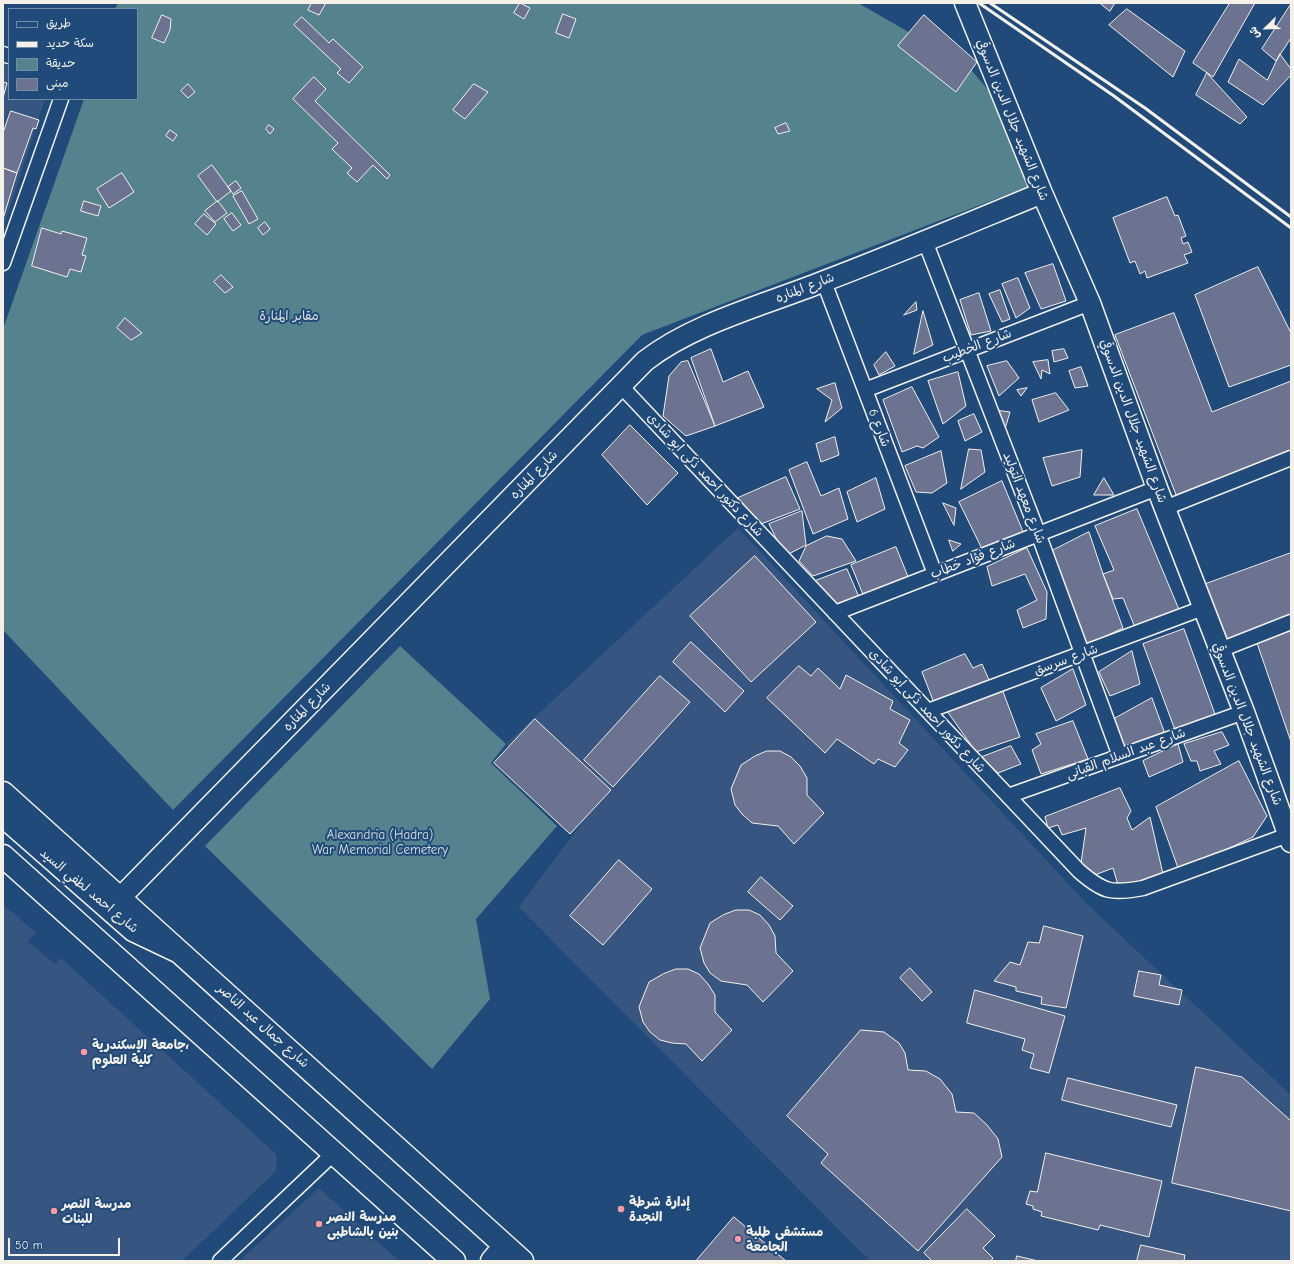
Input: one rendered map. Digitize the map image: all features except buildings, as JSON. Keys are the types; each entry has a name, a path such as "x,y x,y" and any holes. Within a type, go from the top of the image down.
{"main road":[{"name":"شارع جمال عبد الناصر","path":"3,793 182,954 499,1254 522,1261"},
{"path":"3,856 454,1261"}],"street":[{"name":"شارع الشهيد جلال الدين الدسوقي","path":"965,3 1042,193 1090,303 1157,488 1244,712 1290,838"},
{"path":"3,263 61,100"},
{"name":"شارع المناره","path":"120,898 645,361 667,345 686,334 824,282 1042,193"},
{"name":"شارع معهد التوليد","path":"925,240 1038,534 1120,756"},
{"name":"شارع 6","path":"824,282 935,574"},
{"name":"شارع الخطيب","path":"865,390 1090,303"},
{"name":"شارع دكتور احمد ذكى ابو شادى","path":"621,386 834,613 1097,887 1120,892 1143,888 1290,838"},
{"path":"1165,508 1291,458"},
{"name":"شارع فؤاد خطاب","path":"834,613 1157,488"},
{"name":"شارع سرسق","path":"928,711 1203,608"},
{"path":"1220,650 1291,622"},
{"name":"شارع عبد السلام القبانى","path":"1008,796 1244,712"},
{"name":"شارع احمد لطفي السيد","path":"3,817 133,931 182,954"},
{"path":"220,1261 334,1154"}],"shaded area":[{"path":"3,64 8,66 8,100 45,100 3,229"},
{"path":"738,528 1089,906 1291,1095 1291,1261 870,1261 519,907 581,824 506,744"},
{"name":"جامعة الإسكندرية، كلية العلوم","path":"3,904 36,933 28,942 55,964 61,958 276,1154 277,1163 275,1172 182,1261 3,1261"},
{"name":"مدرسة النصر بنين بالشاطبى","path":"319,1188 399,1261 239,1261"}],"green space":[{"name":"مقابر المنارة","path":"118,3 858,3 968,66 999,103 1027,187 642,335 173,810 3,630 3,329 84,100 138,100 138,8 116,8"},
{"name":"Alexandria (Hadra) War Memorial Cemetery","path":"400,646 506,744 491,763 557,826 476,919 490,999 432,1069 205,846"}],"railway":[{"path":"979,3 1114,96 1291,228"},
{"path":"990,3 1145,108 1291,217"}],"place":[{"name":"جامعة الإسكندرية، كلية العلوم","path":"84,1052"},
{"name":"إدارة شرطة النجدة","path":"621,1209"},
{"name":"مدرسة النصر للبنات","path":"54,1211"},
{"name":"مدرسة النصر بنين بالشاطبى","path":"319,1224"},
{"name":"مستشفى طلبة الجامعة","path":"738,1239"}]}
